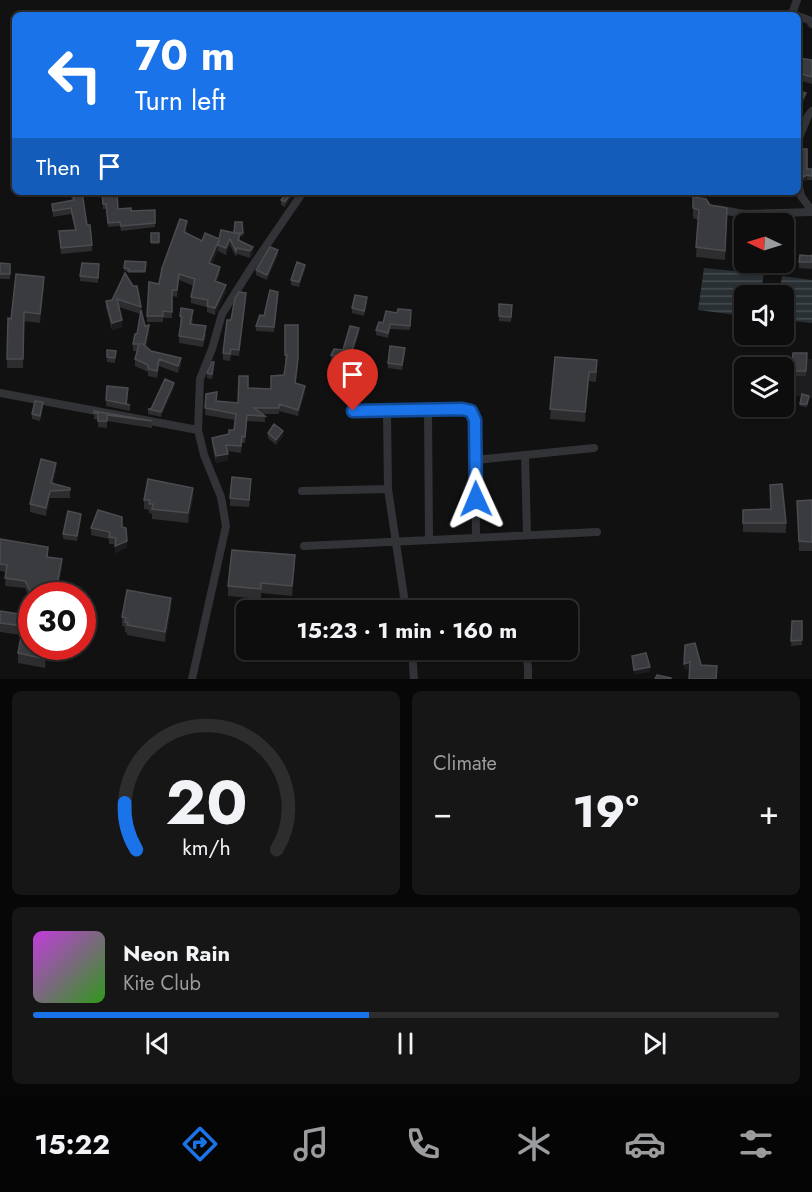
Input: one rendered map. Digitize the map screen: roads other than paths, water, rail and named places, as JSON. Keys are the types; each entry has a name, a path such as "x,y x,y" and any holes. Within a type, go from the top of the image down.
{"street":[{"path":"801,133 812,111"},
{"path":"192,679 226,526 221,497 204,455 198,430 200,379 222,314 250,268 301,195"},
{"path":"801,195 812,212"},
{"path":"712,209 744,214 812,212"},
{"path":"0,393 198,430"},
{"path":"428,410 429,540"},
{"path":"353,411 471,411 475,420 476,538"},
{"path":"387,411 388,489 404,600"},
{"path":"476,460 594,448"},
{"path":"525,455 527,536"},
{"path":"302,491 388,489"},
{"path":"304,546 597,532"},
{"path":"413,660 414,679"},
{"path":"526,660 528,679"}]}
